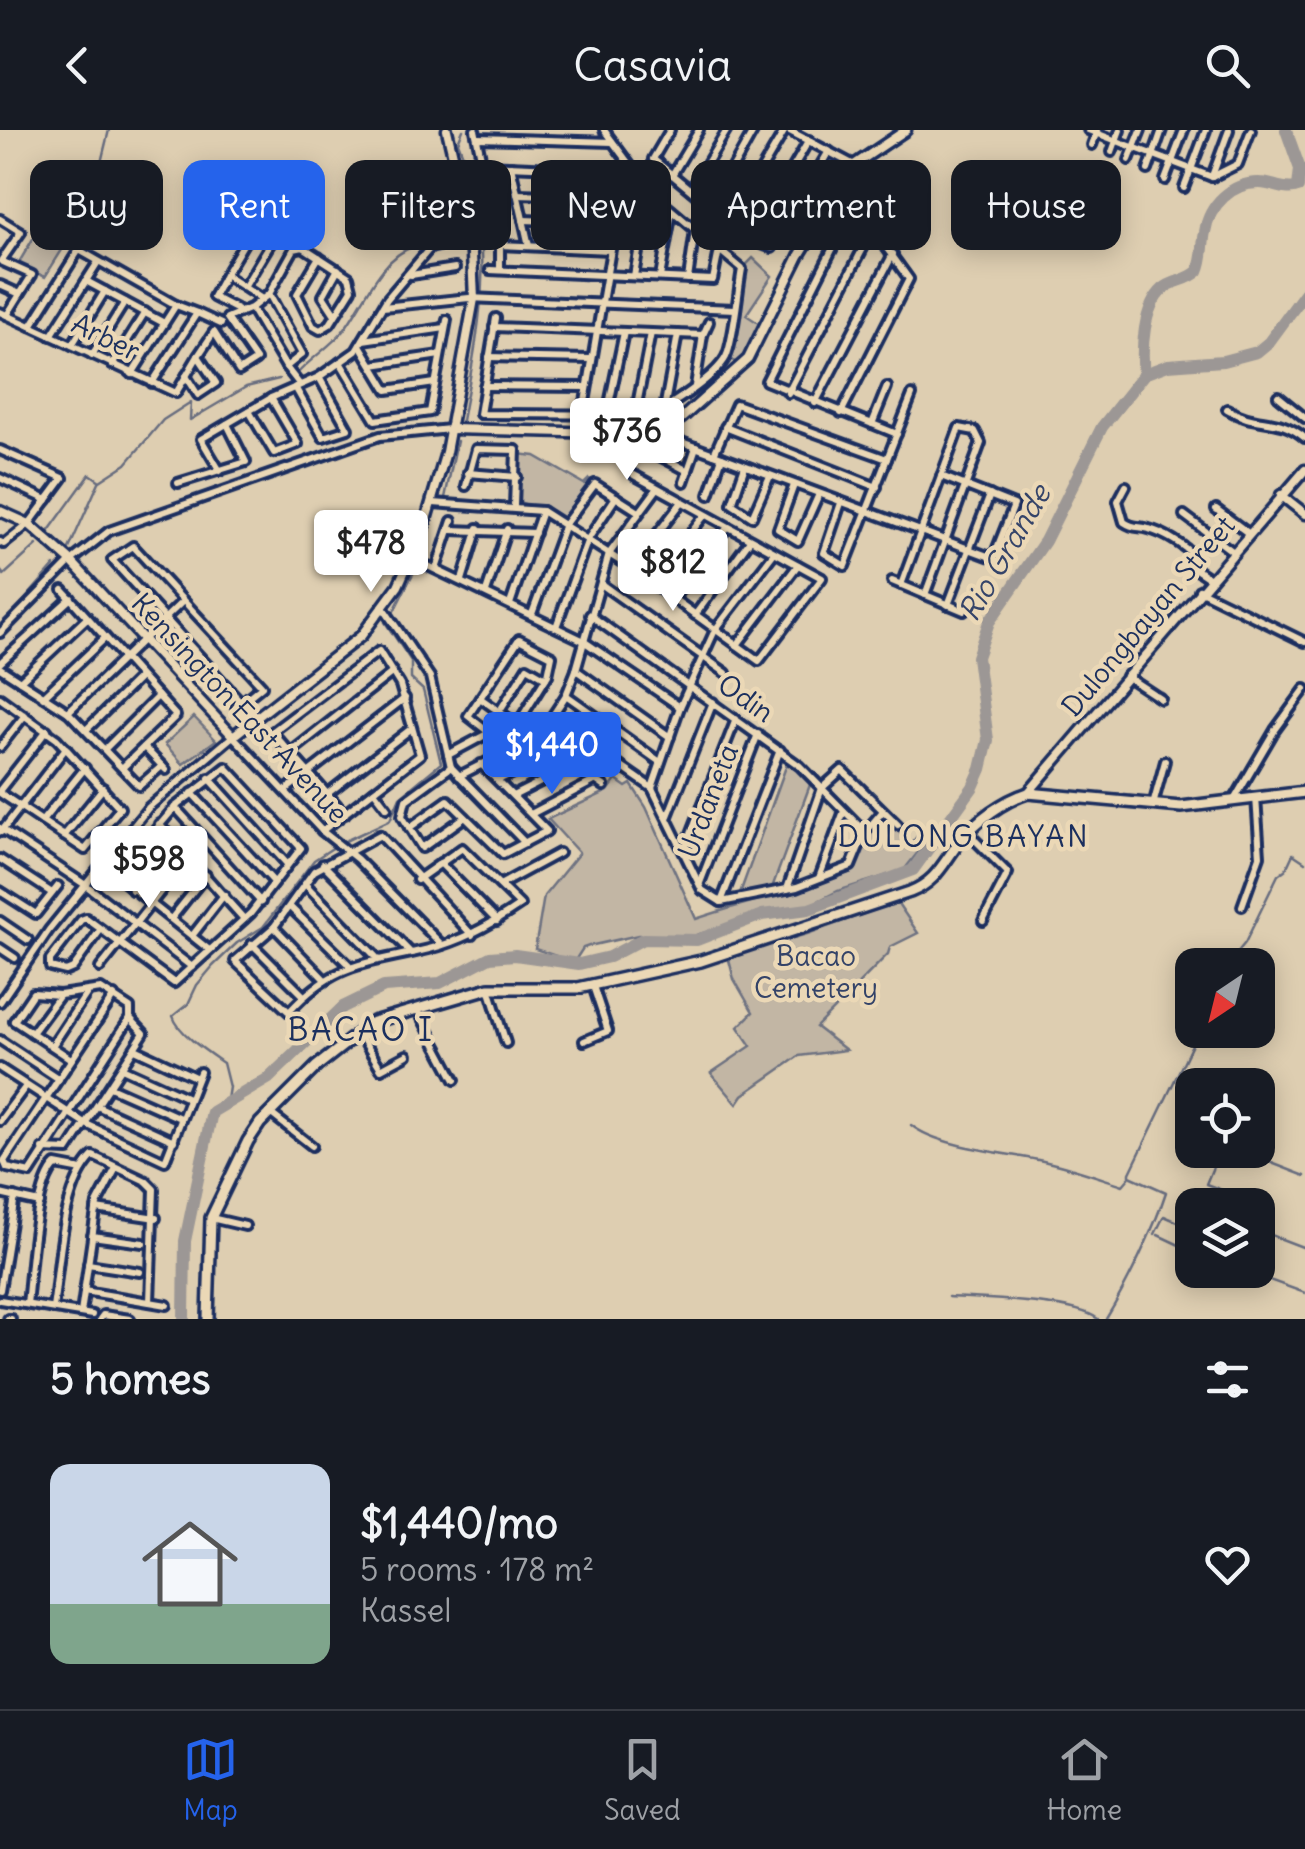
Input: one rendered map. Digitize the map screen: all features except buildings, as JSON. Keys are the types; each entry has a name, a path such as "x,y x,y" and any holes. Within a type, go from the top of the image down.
{"main road":[{"path":"208,1319 212,1218 248,1141 317,1066 358,1032 383,1018 488,988 594,986 701,962 910,892 927,885 940,873 968,834 1008,801 1028,793 1181,806 1305,792"}],"street":[{"path":"0,1002 84,884 160,796 361,636 384,610 412,556 433,502 451,429 474,298 471,233 448,130"},
{"path":"604,130 625,160"},
{"path":"670,130 654,159 691,190"},
{"path":"672,175 699,130"},
{"path":"709,160 727,130"},
{"path":"737,160 754,130"},
{"path":"769,160 787,130 844,160"},
{"path":"863,160 906,130"},
{"path":"1112,152 1120,130"},
{"path":"1129,160 1141,130"},
{"path":"1148,170 1162,130"},
{"path":"1165,180 1184,130"},
{"path":"1184,188 1206,130"},
{"path":"1212,177 1229,130"},
{"path":"1092,145 1094,131 1212,177 1238,164 1251,130"},
{"path":"482,160 476,134 613,142"},
{"path":"797,160 809,140"},
{"path":"825,160 830,151"},
{"path":"511,245 529,246 511,166 531,167"},
{"path":"517,194 531,194"},
{"path":"660,277 672,211 691,227"},
{"path":"523,220 531,220"},
{"path":"0,221 21,232 1,261 32,275 3,313"},
{"path":"198,356 216,383 198,394 186,376 198,356 214,332 224,321 266,296 294,250 303,247 350,277 352,289 330,324 320,330 313,326 297,294 318,258"},
{"path":"31,326 80,248 176,305 224,321 256,360 240,371 214,332"},
{"path":"240,250 213,297 241,312"},
{"path":"244,286 266,250"},
{"path":"220,471 201,439 340,362 362,342 382,307 429,250"},
{"path":"500,250 500,270"},
{"path":"582,414 610,250"},
{"path":"634,276 638,250"},
{"path":"688,278 692,250"},
{"path":"490,270 713,280 719,250 742,269 726,358 664,410 635,415 480,414 495,322 703,335"},
{"path":"0,633 70,561 109,531 380,436 451,429 644,434 663,428 682,418 748,359 805,250"},
{"path":"831,250 766,376 768,386 897,434"},
{"path":"788,393 862,250"},
{"path":"841,413 908,284 908,275 889,250"},
{"path":"815,403 893,254"},
{"path":"51,336 98,262"},
{"path":"410,275 455,268"},
{"path":"334,313 323,296 338,270"},
{"path":"225,275 266,296 302,354 286,367"},
{"path":"86,281 164,323"},
{"path":"0,285 20,294"},
{"path":"72,345 104,291"},
{"path":"382,307 474,298 735,309"},
{"path":"92,355 125,302"},
{"path":"132,374 176,305"},
{"path":"251,308 323,438 348,428 319,377"},
{"path":"112,365 145,312"},
{"path":"152,384 197,312"},
{"name":"Arber","path":"3,313 176,393 186,376"},
{"path":"695,387 703,335 710,322"},
{"path":"340,362 375,420 430,412 446,324 362,342"},
{"path":"606,414 624,332"},
{"path":"635,415 650,333"},
{"path":"664,410 678,334"},
{"path":"362,342 387,390 435,383"},
{"path":"373,366 440,355"},
{"path":"489,357 592,359"},
{"path":"484,386 587,387"},
{"path":"872,424 887,387"},
{"path":"841,503 824,554 845,566 912,395"},
{"path":"1278,396 1305,418"},
{"path":"249,411 274,453 298,444 272,398"},
{"path":"708,495 725,427 736,404 887,459"},
{"path":"1226,409 1244,419 1284,423 1305,438"},
{"path":"178,484 246,462 226,424"},
{"path":"725,427 876,487"},
{"path":"663,428 718,456 968,552 993,558 1014,507 941,476"},
{"path":"902,585 959,428 975,431 981,443 925,595"},
{"path":"684,482 696,447"},
{"path":"466,486 476,449 516,450 514,506"},
{"path":"0,450 63,478 30,524 4,544 0,542"},
{"path":"654,453 688,471"},
{"path":"745,466 732,504 752,517 770,476"},
{"name":"Dulongbayan Street","path":"1028,793 1198,590 1305,470"},
{"path":"468,473 517,477"},
{"path":"433,502 542,511 610,554 758,661 822,578 634,475"},
{"path":"0,478 46,500"},
{"path":"532,614 566,524 594,484 640,512"},
{"path":"794,485 778,528 798,541 819,494"},
{"path":"1126,486 1118,501 1124,522 1181,545 1196,558 1194,568 1209,578"},
{"path":"657,490 610,554 576,670 566,695 550,718 652,788 699,884 705,894 720,902 786,890 851,866 864,832 884,811"},
{"path":"948,604 990,495"},
{"path":"1281,495 1305,514"},
{"path":"556,626 588,539 616,497"},
{"path":"630,568 680,503"},
{"path":"1216,509 1248,533"},
{"name":"Kensington East Avenue","path":"0,510 30,524 70,561 322,830 442,945"},
{"path":"510,604 542,511"},
{"path":"1184,515 1232,551"},
{"path":"651,583 704,516"},
{"path":"535,533 452,525 432,567 582,640 680,707"},
{"path":"462,580 478,528"},
{"path":"673,599 728,528"},
{"path":"486,592 508,529"},
{"path":"695,615 750,540"},
{"path":"133,546 183,602 262,686 239,705 112,560 133,546"},
{"path":"652,788 680,707 716,630 774,552"},
{"path":"738,646 798,565"},
{"path":"892,581 964,611"},
{"path":"601,584 726,673"},
{"path":"63,590 176,716 122,768"},
{"path":"1198,590 1305,642"},
{"path":"71,598 0,665 68,712 139,786 164,768 144,747"},
{"path":"68,712 122,656 183,602"},
{"path":"384,610 430,677 451,768 525,842"},
{"name":"Odin","path":"590,615 780,750 864,832"},
{"path":"20,682 87,618"},
{"path":"44,697 105,638"},
{"path":"510,749 468,716 520,638 552,656 546,678 517,725"},
{"path":"322,830 345,814 420,755 404,698 379,651 272,732 345,814"},
{"path":"499,712 527,667 546,678"},
{"path":"576,670 670,738"},
{"path":"290,753 393,672"},
{"path":"1126,676 1161,699"},
{"path":"86,730 140,677"},
{"path":"1234,800 1275,730 1305,690"},
{"path":"566,695 660,762"},
{"path":"105,749 158,696"},
{"path":"286,790 404,698"},
{"path":"480,698 604,786"},
{"path":"1,700 47,730 120,805 86,850 0,792 47,730"},
{"path":"668,817 713,702"},
{"path":"0,747 25,715"},
{"path":"684,850 736,719"},
{"path":"327,794 412,728"},
{"path":"448,754 489,733"},
{"name":"Urdaneta","path":"699,884 758,734"},
{"path":"459,776 535,738"},
{"path":"66,748 1,830 84,884 192,967"},
{"path":"720,902 780,750"},
{"path":"498,780 556,752"},
{"path":"1153,805 1166,761"},
{"path":"409,828 448,800 503,854 547,831 480,764"},
{"path":"513,796 574,765"},
{"path":"42,821 85,768"},
{"path":"102,929 73,968 50,967 50,960 86,918 102,929 174,983 261,902 300,846 229,768 209,778 176,807 117,876 208,949"},
{"path":"451,768 406,800 402,816 422,848 464,817"},
{"path":"786,890 822,788 842,770 898,825"},
{"path":"209,778 287,864"},
{"path":"531,814 596,780"},
{"path":"64,836 103,788"},
{"path":"374,791 387,808"},
{"path":"192,792 273,881"},
{"path":"1242,906 1260,856 1256,797"},
{"path":"176,807 261,902"},
{"path":"819,879 844,812"},
{"path":"160,824 244,918"},
{"path":"968,834 1008,873 983,920"},
{"path":"417,880 462,848 520,906 472,934 442,945 350,966 325,980 289,1012 237,964 236,958 274,927 322,864 380,836 417,880 472,934"},
{"path":"132,890 173,840"},
{"path":"500,885 559,853"},
{"path":"100,968 189,856"},
{"path":"0,860 55,889 36,914 0,891"},
{"path":"322,864 410,952"},
{"path":"440,864 497,921"},
{"path":"170,920 206,876"},
{"path":"305,884 378,959"},
{"path":"192,936 224,895"},
{"path":"290,907 350,966"},
{"path":"0,921 28,940"},
{"path":"274,927 325,980"},
{"path":"252,944 304,996"},
{"path":"0,948 15,958"},
{"path":"584,1041 608,1030 594,986"},
{"path":"488,988 506,1043"},
{"path":"72,1059 12,1020 33,993 101,989 114,996 130,1008 130,1018 28,1174 4,1165 114,996"},
{"path":"52,1046 88,992"},
{"path":"32,1033 60,994"},
{"path":"416,1008 456,1080"},
{"path":"42,1149 68,1150 86,1124 144,1033 130,1018"},
{"path":"358,1032 381,1069 407,1055"},
{"path":"0,1040 59,1079"},
{"path":"0,1082 3,1070 86,1124 165,1161 199,1075 135,1049"},
{"path":"122,1068 188,1098"},
{"path":"0,1122 26,1086"},
{"path":"110,1087 180,1118"},
{"path":"98,1106 174,1141"},
{"path":"270,1113 312,1146"},
{"path":"53,1308 71,1195 82,1170 91,1158 99,1157 152,1185 156,1218 150,1302"},
{"path":"26,1304 40,1204 53,1166 82,1170"},
{"path":"81,1313 96,1209 116,1168"},
{"path":"0,1194 40,1204"},
{"path":"0,1290 15,1197"},
{"path":"96,1209 156,1218"},
{"path":"212,1218 244,1226"},
{"path":"92,1236 143,1243"},
{"path":"88,1264 140,1272"},
{"path":"84,1291 167,1305"},
{"path":"0,1300 130,1319"}],"green space":[{"path":"30,244 30,250 62,250 45,277 18,264"},
{"path":"753,258 772,276 746,315 763,326 737,365 730,357 745,266"},
{"path":"518,454 535,456 584,484 589,479 594,481 565,519 519,502"},
{"path":"194,717 216,740 183,764 165,744"},
{"path":"788,761 811,782 772,888 739,896"},
{"path":"616,780 626,787 631,784 646,807 696,919 854,871 868,831 883,816 911,844 922,830 930,837 904,870 838,891 810,905 759,912 686,938 638,935 589,946 583,948 574,962 535,949 544,896 579,853 548,819 608,791"},
{"name":"Bacao Cemetery","path":"897,902 918,933 890,947 888,954 816,1027 846,1050 799,1056 743,1095 737,1104 711,1073 751,1046 738,1027 753,1012 734,979 728,956 807,934"}],"waterway":[{"path":"102,160 109,130"},
{"path":"461,426 482,284 478,215 458,142 463,130"},
{"path":"1144,374 1143,341 1151,306 1163,289 1198,271 1207,222 1217,204 1240,186 1265,183 1298,187 1300,169 1286,130"},
{"path":"297,374 343,331 390,261 406,250"},
{"name":"Rio Grande","path":"184,1319 185,1241 212,1112 269,1078 343,1007 384,987 440,983 490,957 515,955 579,964 609,957 643,939 697,940 762,915 809,909 913,870 973,787 981,769 988,740 977,657 989,622 1045,541 1102,427 1144,374 1168,365 1223,361 1257,352 1305,293"},
{"path":"48,532 90,474 100,481 126,464 163,420 191,402 190,420 246,387 279,379"},
{"path":"445,498 457,441"},
{"path":"68,551 99,482"},
{"path":"0,570 4,575 37,545"},
{"path":"394,611 423,554"},
{"path":"0,628 54,566"},
{"path":"343,842 390,820 400,797 441,763 423,690 411,679 411,661 385,622"},
{"path":"227,1100 229,1087 223,1063 187,1035 173,1016 188,1004 213,966 237,943 263,927 314,860 334,847"},
{"path":"1241,948 1293,854 1305,862"},
{"path":"1106,1319 1139,1257 1166,1192 1130,1173 1190,1048"},
{"path":"911,1125 939,1139 1047,1162 1123,1185 1129,1178"},
{"path":"1275,1164 1305,1176"},
{"path":"1213,1168 1206,1184 1217,1188"},
{"path":"1155,1234 1164,1216 1175,1221"},
{"path":"1158,1235 1175,1243"},
{"path":"1275,1237 1305,1248"},
{"path":"1275,1282 1305,1293"},
{"path":"948,1297 1049,1305 1098,1319"}],"district":[{"name":"DULONG BAYAN","path":"964,837"},
{"name":"BACAO I","path":"361,1030"}]}
